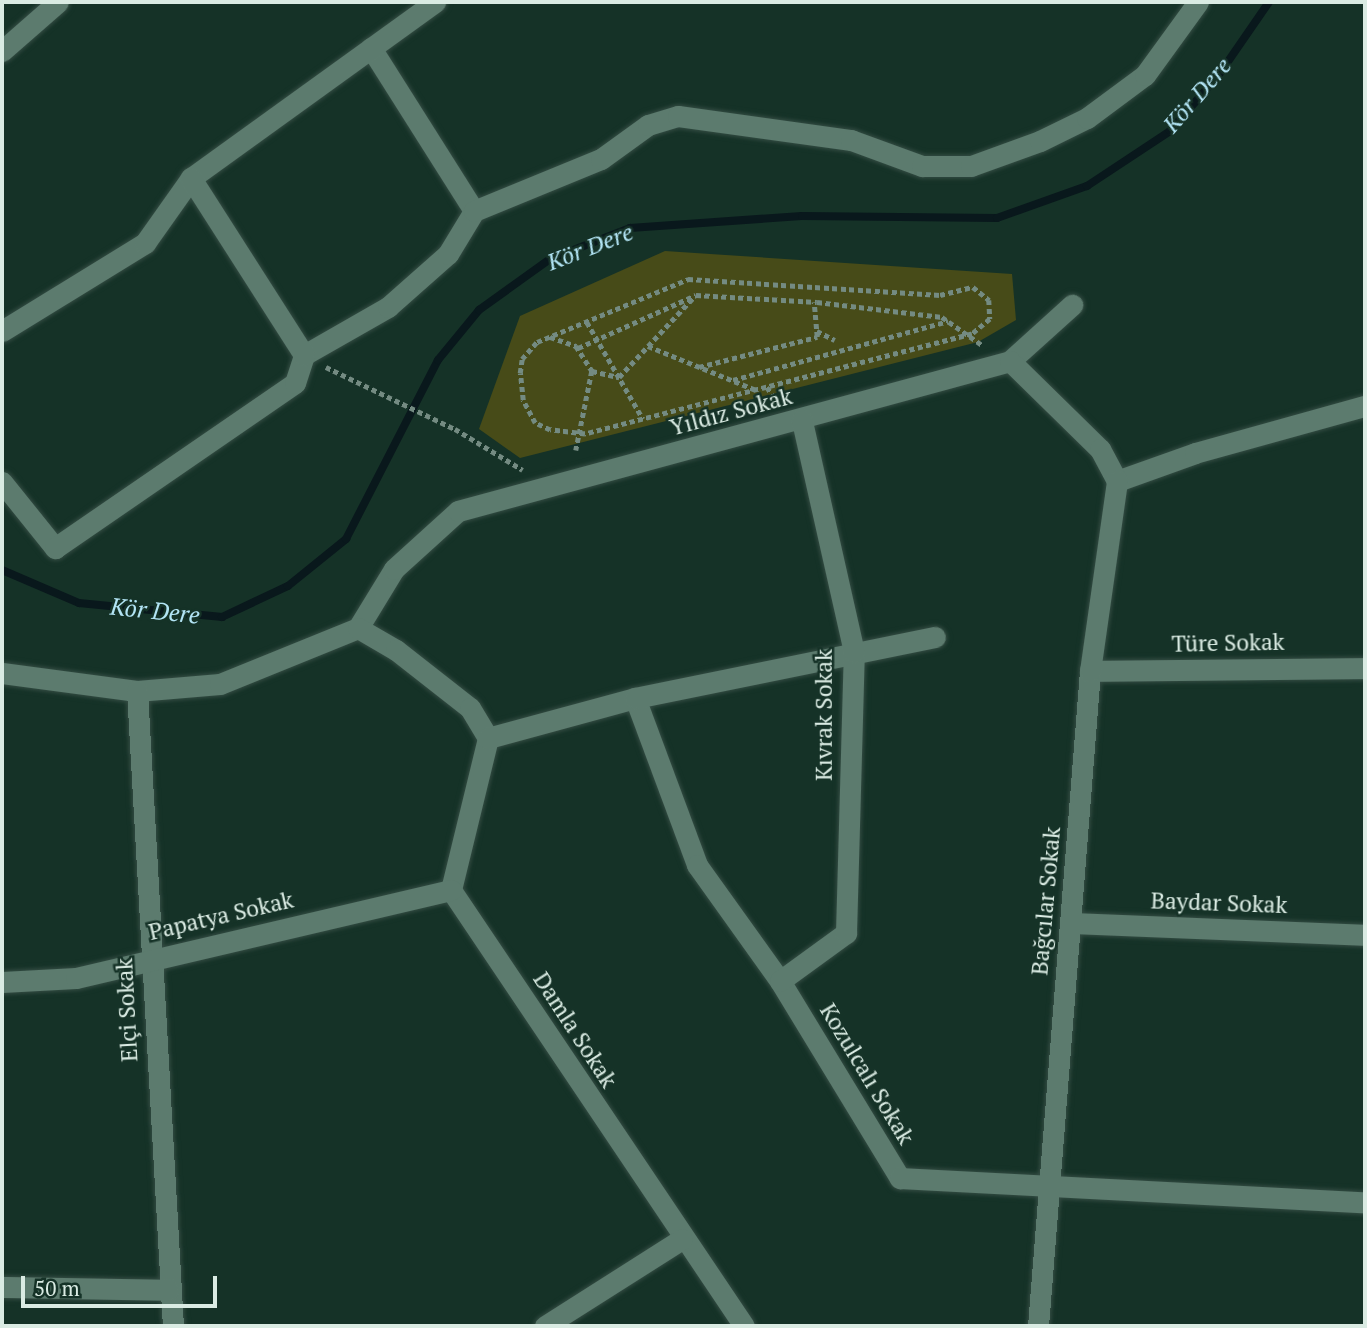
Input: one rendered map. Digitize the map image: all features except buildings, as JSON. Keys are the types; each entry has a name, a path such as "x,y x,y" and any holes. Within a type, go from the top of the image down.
{"street":[{"path":"2,51 58,2"},
{"path":"2,331 145,243 191,178 434,2"},
{"path":"2,482 55,548 295,383 304,355 388,307 448,254 474,211 601,159 648,125 678,117 851,140 922,166 971,166 1040,141 1087,118 1145,75 1198,2"},
{"path":"371,48 474,211"},
{"path":"191,178 304,355"},
{"path":"1072,305 1010,361 1100,449 1117,481 1195,453 1365,406"},
{"name":"Yıldız Sokak","path":"358,628 394,569 458,511 802,421 1010,361"},
{"name":"Kıvrak Sokak","path":"780,981 846,933 854,652 802,421"},
{"name":"Bağcılar Sokak","path":"1038,1326 1090,671 1117,481"},
{"path":"2,673 137,691 220,684 358,628 396,650 470,708 488,738 451,890"},
{"path":"488,738 635,698 935,637"},
{"name":"Türe Sokak","path":"1090,671 1365,668"},
{"name":"Elçi Sokak","path":"137,691 168,1290 173,1326"},
{"name":"Kozulcalı Sokak","path":"635,698 697,865 780,981 900,1178 1365,1202"},
{"name":"Papatya Sokak","path":"2,982 76,978 451,890"},
{"name":"Damla Sokak","path":"451,890 682,1239 744,1326"},
{"name":"Baydar Sokak","path":"1070,923 1365,935"},
{"path":"545,1326 682,1239"},
{"path":"2,1287 168,1290"}],"path":[{"path":"688,279 940,295 973,287 989,300 991,310 988,325 972,334 579,433 550,430 535,423 523,400 522,359 537,342 688,279"},
{"path":"619,377 696,295"},
{"path":"578,348 696,295 814,302 949,321 972,334 983,345"},
{"path":"699,367 817,337 814,302"},
{"path":"733,380 949,321"},
{"path":"587,322 643,419"},
{"path":"816,330 835,340"},
{"path":"550,337 578,348 592,371 576,450"},
{"path":"648,346 757,390"},
{"path":"592,371 619,377"},
{"path":"352,382 455,429 550,487"},
{"path":"767,387 775,399"}],"green space":[{"path":"665,251 1012,274 1016,320 978,342 520,458 479,429 520,316"}],"waterway":[{"name":"Kör Dere","path":"2,570 79,603 222,617 288,586 346,539 438,360 479,310 550,259 630,228 802,216 997,218 1087,186 1170,131 1218,76 1269,2"}]}
